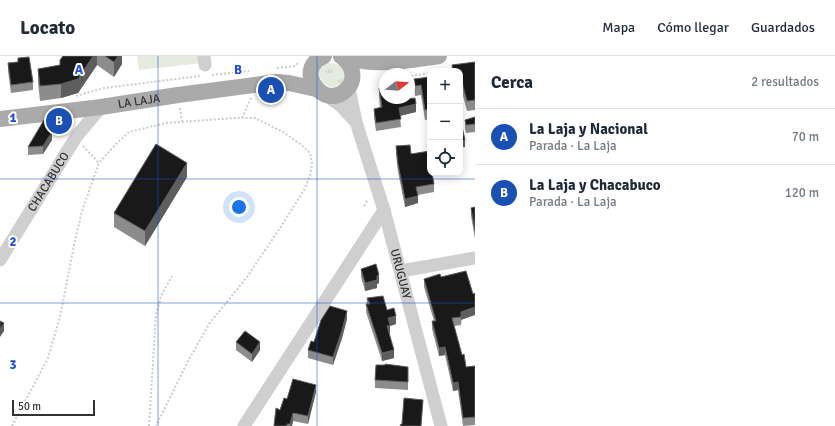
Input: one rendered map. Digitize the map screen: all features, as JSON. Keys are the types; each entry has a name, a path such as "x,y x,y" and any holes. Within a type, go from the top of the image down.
{"main road":[{"path":"341,56 358,61 377,63 399,62 439,56"},
{"path":"341,56 349,64 353,74 350,86"},
{"path":"314,59 311,73 312,82 321,92 335,96 342,93 362,76 399,62"},
{"name":"LA LAJA","path":"0,119 101,107 253,78 274,75 293,76 314,59"},
{"name":"LA LAJA","path":"274,75 290,83 321,92"}],"street":[{"name":"URUGUAY","path":"350,86 356,122 384,210 442,426"},
{"name":"URUGUAY","path":"321,92 341,106 356,122"},
{"name":"CHACABUCO","path":"0,260 76,138 101,107"},
{"path":"244,426 384,210"},
{"path":"401,271 475,258"}],"path":[{"path":"274,75 314,59"},
{"path":"415,75 427,73"},
{"path":"71,97 104,88 253,78 251,97 242,118"},
{"path":"12,426 48,358 60,317 82,211 99,163 129,132 166,123 255,118 283,132 310,153 312,162 311,174 304,190 247,278 209,324 187,363 156,426"},
{"path":"76,138 99,163"},
{"path":"364,206 368,198"},
{"path":"149,426 156,315 161,296 172,276"}],"green space":[{"path":"137,56 201,56 202,63 139,70"},
{"path":"328,63 340,66 350,76 341,89 328,86 321,79 318,70 323,65"}],"building":[{"path":"63,56 93,56 78,79 61,84 40,86 38,69 60,65 60,60"},
{"path":"105,56 118,56 114,62"},
{"path":"29,57 33,82 11,85 8,63 18,62 18,58"},
{"path":"475,62 475,100 467,101 463,86 463,68 452,68 452,65"},
{"path":"427,77 427,110 425,110 421,85 415,86 415,79"},
{"path":"415,98 416,104 399,108 401,119 376,123 374,109 382,107 382,104 415,104"},
{"path":"475,117 475,124 466,125 465,120"},
{"path":"44,120 52,132 43,146 28,147"},
{"path":"156,144 187,163 145,231 114,213"},
{"path":"410,145 411,154 427,151 427,176 433,176 434,184 416,187 418,196 405,199 396,146"},
{"path":"475,207 475,231 471,208"},
{"path":"376,264 379,275 377,276 377,280 365,283 361,269"},
{"path":"466,271 473,294 475,293 475,307 461,312 461,317 452,318 462,355 464,354 466,367 475,366 475,417 463,418 458,382 453,383 445,347 439,348 432,321 436,321 424,279 440,274 441,277"},
{"path":"383,296 387,310 394,308 396,316 388,318 390,325 387,326 394,350 382,353 366,304 370,304 367,298"},
{"path":"330,306 347,311 333,357 308,350 311,341 314,342 321,320"},
{"path":"0,321 4,323 0,329"},
{"path":"245,331 260,342 252,354 236,342"},
{"path":"385,364 408,367 408,382 375,380 376,365"},
{"path":"293,379 316,385 308,416 293,413 290,424 287,424 287,426 274,426 276,408 280,410 284,398 287,399"},
{"path":"404,398 423,400 421,426 400,426 402,424"}],"place":[{"name":"La Laja y Nacional","path":"271,90"},
{"name":"La Laja y Chacabuco","path":"59,121"}]}
